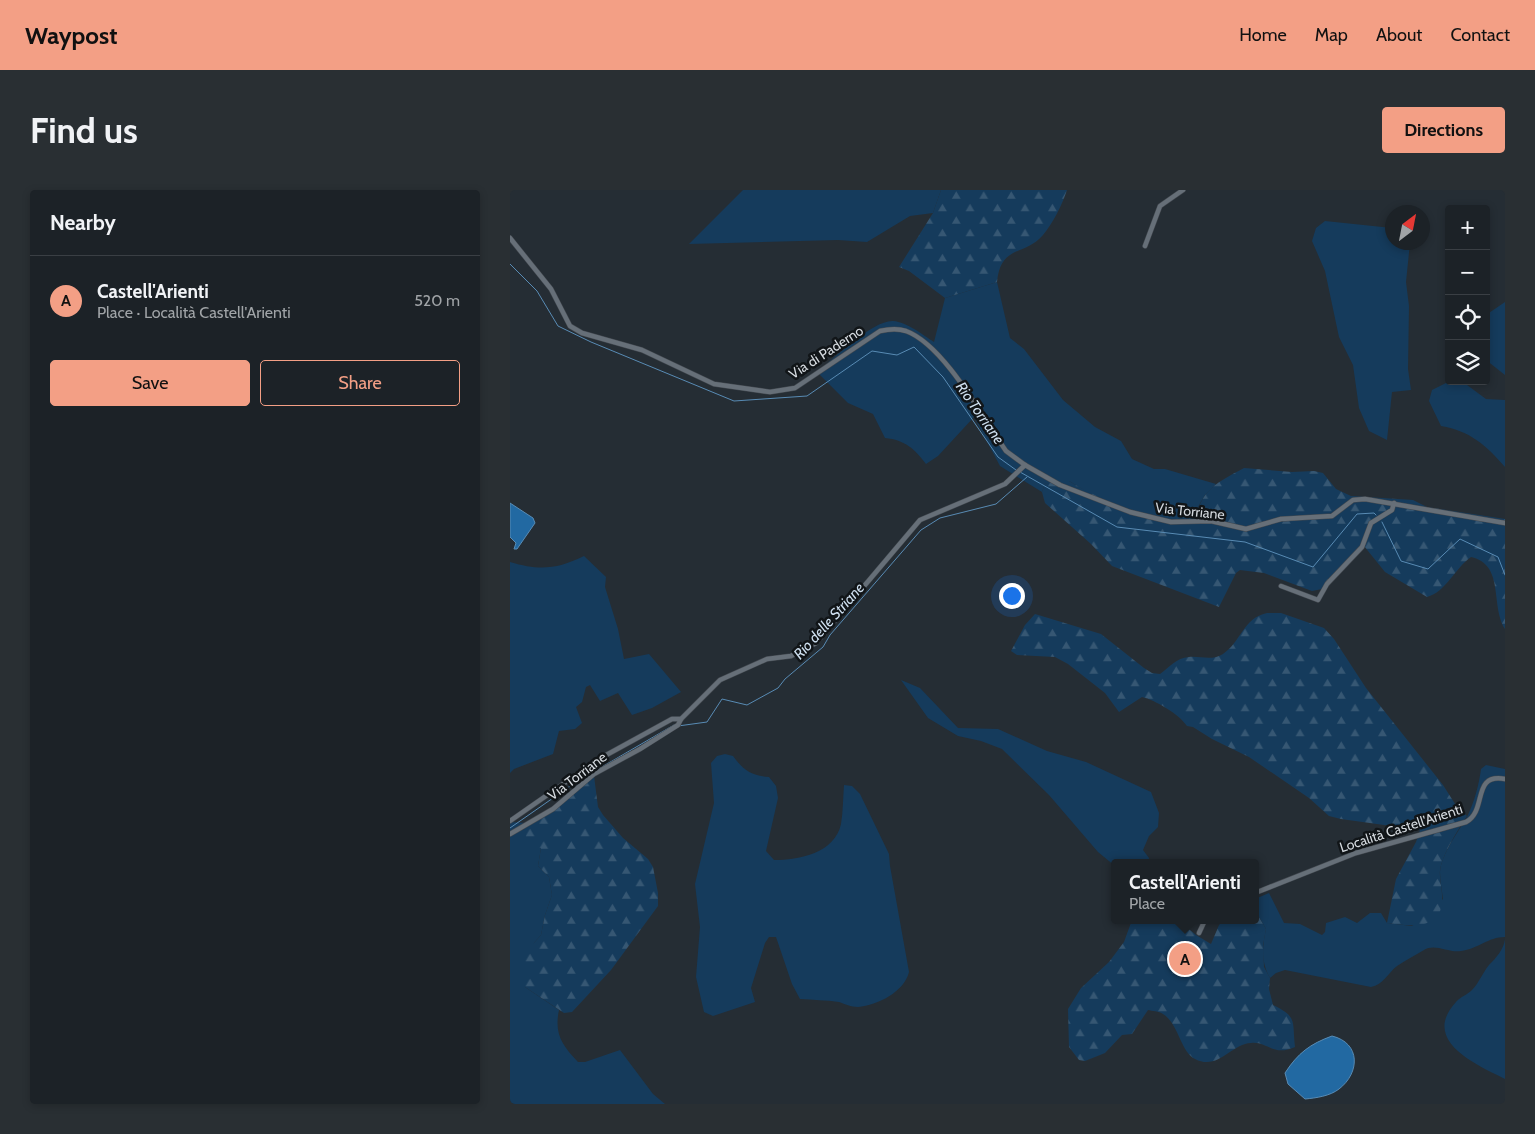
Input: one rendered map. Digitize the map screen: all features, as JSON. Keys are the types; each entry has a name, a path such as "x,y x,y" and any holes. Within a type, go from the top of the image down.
{"street":[{"path":"1145,246 1160,206 1182,190"},
{"name":"Via di Paderno","path":"510,238 551,289 570,326 582,333 642,350 714,384 770,392 788,390 811,379 880,331 893,328 908,332 937,354 957,378 1006,451"},
{"name":"Via Torriane","path":"1006,451 1023,467 1060,485 1121,509 1170,522 1211,521 1246,529 1281,519 1332,516 1350,502 1359,498 1505,523"},
{"name":"Via Torriane","path":"510,834 553,809 594,774 640,749 676,726 720,680 767,659 792,656 816,643 920,520 1004,484 1023,467"},
{"path":"1281,586 1318,600 1327,584 1362,547 1370,525 1392,510 1394,503"},
{"name":"Via Torriane","path":"510,821 599,759 672,719 681,719"},
{"name":"Località Castell'Arienti","path":"1259,891 1356,853 1466,822 1476,813 1486,782 1492,779 1505,780"},
{"path":"1199,934 1203,924"}],"green space":[{"path":"743,190 941,190 933,213 910,216 867,242 838,240 689,244"},
{"path":"941,190 1067,190 1057,214 1047,230 1036,242 1008,256 999,270 997,282 945,298 909,271 899,267 933,213"},
{"path":"1325,221 1385,227 1385,250 1409,250 1406,282 1409,306 1408,369 1411,390 1392,392 1387,440 1369,431 1359,408 1353,365 1339,337 1325,271 1312,241 1316,228"},
{"path":"997,282 1010,338 1024,349 1063,400 1095,427 1121,441 1132,459 1154,469 1165,469 1216,484 1205,495 1195,512 1186,518 1170,520 1138,515 1089,493 1069,481 1045,484 1042,492 1000,466 974,417 938,456 926,464 909,446 885,438 873,414 848,403 817,372 864,333 885,322 893,321 904,324 934,342 945,298"},
{"path":"1505,302 1505,375 1490,363 1490,312"},
{"path":"1445,384 1467,385 1486,399 1505,400 1505,467 1477,440 1461,431 1441,426 1429,401 1432,390"},
{"path":"1244,468 1292,472 1314,471 1323,473 1336,489 1351,496 1413,500 1427,507 1505,519 1505,629 1498,608 1493,577 1489,568 1482,561 1471,557 1440,590 1427,597 1385,572 1364,546 1322,589 1312,591 1264,573 1240,570 1236,573 1219,607 1112,566 1091,544 1045,503 1042,492 1045,484 1060,480 1069,481 1095,495 1131,510 1167,519 1182,518 1194,513 1206,494 1214,486"},
{"path":"584,556 606,577 605,587 618,629 624,659 649,654 681,692 652,708 632,715 618,693 600,701 590,685 586,687 582,702 576,707 582,723 575,729 559,731 553,754 514,769 510,773 510,562 530,567 548,567 565,564"},
{"path":"1267,613 1281,613 1324,628 1334,639 1366,688 1443,785 1457,807 1467,816 1444,856 1440,870 1442,901 1440,911 1436,918 1430,922 1413,925 1387,923 1396,879 1416,842 1420,830 1329,816 1309,798 1249,757 1212,739 1193,727 1187,726 1173,712 1160,704 1142,697 1119,712 1105,693 1068,664 1055,657 1017,655 1011,651 1025,625 1035,614 1101,634 1144,668 1152,673 1160,674 1184,658 1211,658 1223,654 1247,625 1259,616"},
{"path":"901,680 920,688 958,728 998,729 1047,751 1086,762 1151,792 1159,813 1158,827 1149,836 1143,850 1149,859 1111,859 1111,863 1098,852 1049,795 1002,749 981,741 958,736 928,718"},
{"path":"725,754 733,756 748,771 769,777 776,786 778,798 766,851 774,860 784,860 815,853 832,842 841,824 844,785 852,786 860,794 889,854 909,972 902,986 889,996 874,1004 858,1007 839,1002 800,999 792,984 776,937 769,937 765,943 751,988 755,1002 713,1016 704,1012 696,977 700,927 695,884 714,803 711,763 717,756"},
{"path":"1486,765 1505,769 1505,937 1493,939 1461,951 1428,948 1397,966 1382,982 1371,987 1285,970 1276,973 1270,978 1263,954 1266,929 1259,917 1259,897 1269,893 1284,923 1300,924 1322,935 1325,932 1326,923 1345,917 1357,923 1370,913 1381,913 1387,923 1412,926 1443,899 1440,872 1443,858 1470,812 1481,769"},
{"path":"594,776 598,807 603,815 623,838 648,859 653,867 658,893 658,906 611,970 572,1012 564,1013 525,987 523,968 525,953 541,935 552,895 549,877 538,866 541,848 525,845 527,823 549,811"},
{"path":"510,822 527,823 541,848 538,866 549,877 552,895 541,935 534,943 525,987 559,1010 558,1026 561,1039 578,1062 585,1062 620,1050 653,1094 665,1104 510,1104"},
{"path":"1259,917 1266,929 1263,945 1264,967 1270,978 1269,989 1273,1005 1287,1013 1290,1017 1293,1025 1295,1047 1287,1050 1276,1050 1257,1043 1244,1044 1218,1059 1211,1062 1203,1062 1195,1059 1186,1050 1168,1018 1161,1013 1148,1010 1132,1034 1122,1035 1105,1053 1085,1061 1079,1060 1069,1047 1068,1009 1081,988 1109,962 1124,942 1131,924 1183,924 1211,944 1219,925 1259,924"},
{"path":"1505,939 1505,1079 1480,1067 1456,1050 1448,1040 1445,1029 1447,1016 1456,1002 1474,987 1499,953"}],"shaded area":[{"path":"510,503 533,518 535,523 517,549 514,549 516,543 510,537"},
{"path":"1332,1036 1348,1045 1352,1052 1354,1067 1351,1075 1339,1089 1323,1096 1305,1099 1288,1084 1285,1073 1305,1050 1317,1042"}],"waterway":[{"name":"Rio Torriane","path":"510,264 537,291 558,326 591,342 734,401 807,396 872,351 897,355 914,347 943,377 998,457 1016,470"},
{"name":"Rio Torriane","path":"1020,472 1117,527 1245,542 1313,567 1357,514 1374,513 1376,515"},
{"name":"Rio delle Striane","path":"678,726 707,722 722,699 747,705 778,688 785,679 823,647 830,635 921,530 940,518 996,504 1027,477"},
{"name":"Rio Torriane","path":"1382,522 1401,561 1428,569 1460,539 1498,557 1505,575"},
{"name":"Rio delle Striane","path":"510,828 576,782 674,725"}],"place":[{"name":"Castell'Arienti","path":"1185,959"}]}
